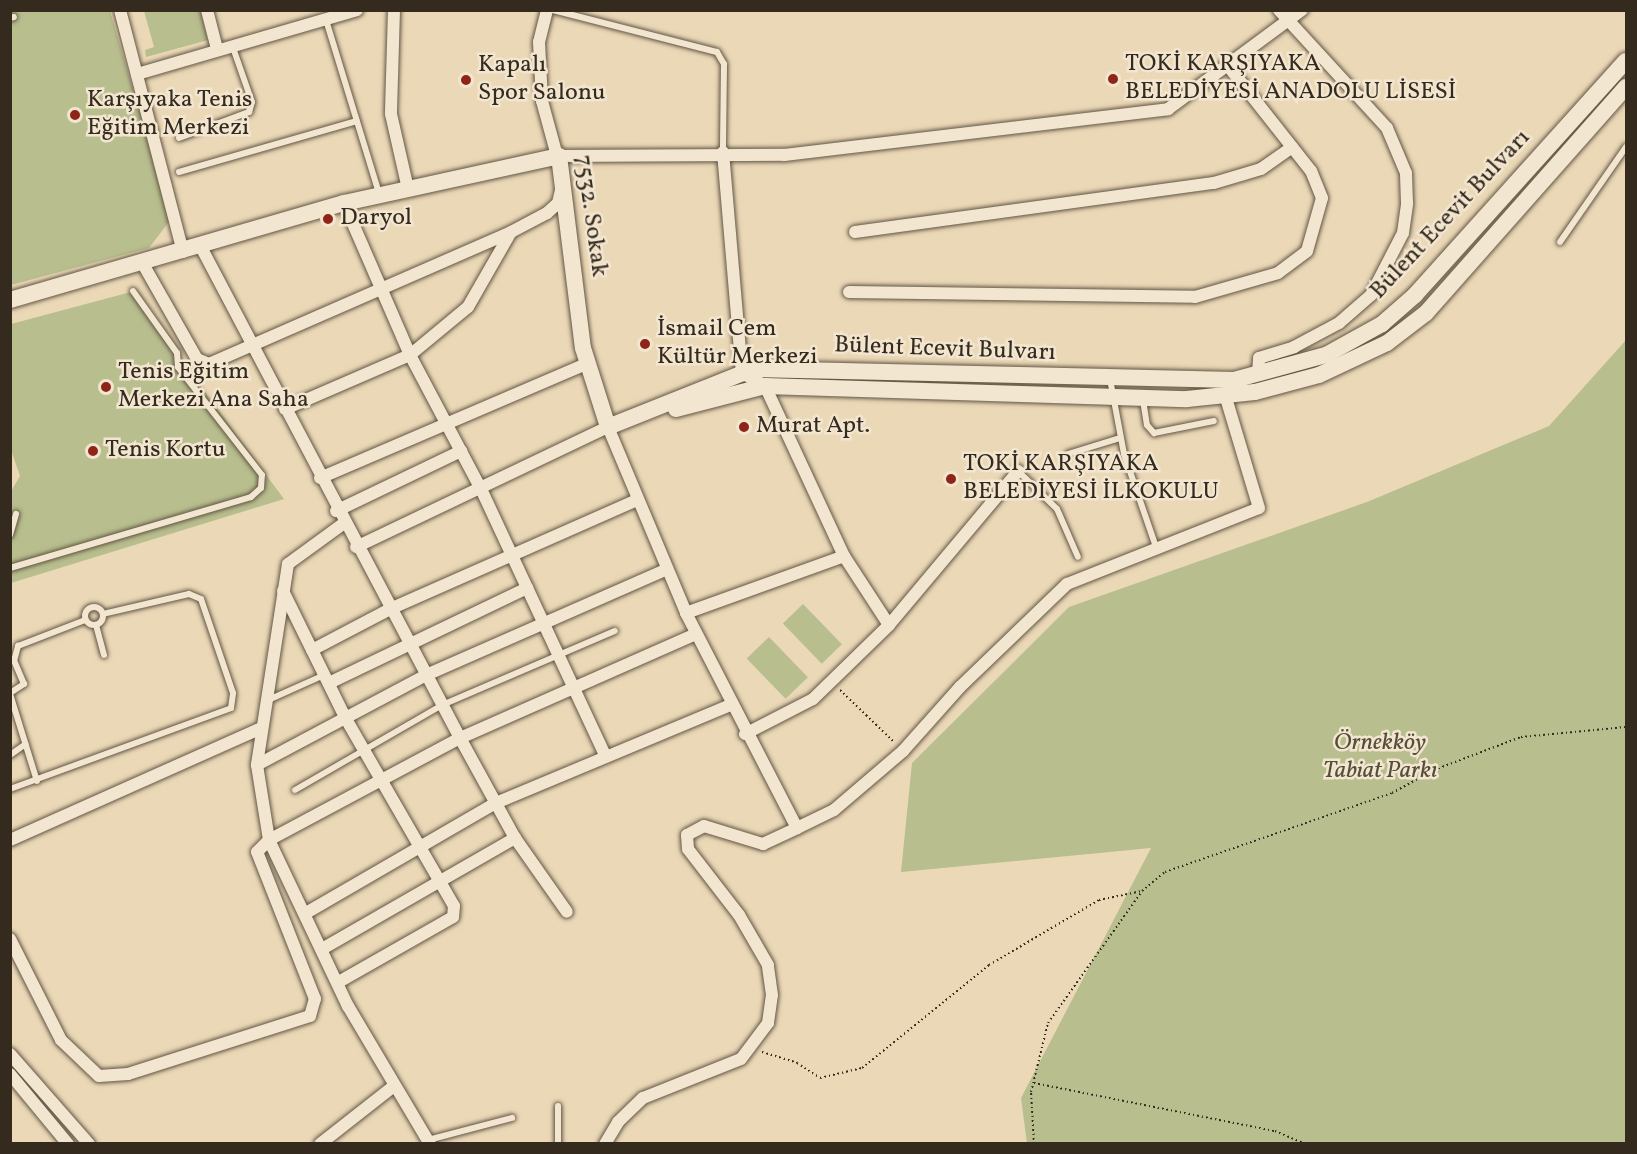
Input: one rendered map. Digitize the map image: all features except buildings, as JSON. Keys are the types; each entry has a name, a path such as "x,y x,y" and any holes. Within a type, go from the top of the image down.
{"street":[{"path":"120,10 183,252"},
{"path":"207,10 217,49"},
{"path":"137,74 357,10"},
{"path":"394,10 391,114 408,189"},
{"name":"7532. Sokak","path":"547,10 540,42 542,101 559,156 588,363 608,427"},
{"path":"1258,374 1259,358 1294,347 1339,323 1371,294 1403,233 1407,203 1406,173 1387,128 1279,10"},
{"path":"10,300 144,264 344,202 559,156 723,152 784,155 1168,109 1289,22 1302,10"},
{"name":"Bülent Ecevit Bulvarı","path":"608,427 753,369 1110,379 1234,380 1350,345 1416,295 1626,61"},
{"path":"849,292 1195,297 1246,285 1278,273 1307,250 1318,223 1318,186 1292,147 1228,66"},
{"name":"Bülent Ecevit Bulvarı","path":"608,427 765,386 1143,398 1225,396 1319,375 1395,337 1442,296 1626,87"},
{"path":"855,232 1214,183 1261,169 1292,147"},
{"path":"723,152 742,373 765,386 844,556 889,626"},
{"path":"144,264 151,285 200,362 209,364 511,232 558,203 559,156"},
{"path":"344,202 383,287 410,355 481,489 604,753"},
{"path":"285,409 410,355 468,307 511,232"},
{"path":"201,247 250,348 285,409 336,511 515,838 567,912"},
{"path":"320,478 445,422 588,363"},
{"path":"605,1143 618,1122 643,1098 734,1063 754,1047 772,1006 768,965 686,840 694,828 704,826 763,844 834,810 903,751 1050,597 1066,584 1259,508 1225,396"},
{"path":"356,547 608,427 686,613 730,705 797,828"},
{"path":"336,511 460,452"},
{"path":"745,734 804,705 832,681 889,626 1018,471"},
{"path":"312,650 390,609 637,500"},
{"path":"343,524 293,556 284,591 259,729 257,765 269,840 306,913 336,983 394,1086 429,1142"},
{"path":"686,613 844,556"},
{"path":"257,765 426,675 543,621 667,568"},
{"path":"327,679 527,588"},
{"path":"284,591 346,719 452,896 453,917 336,983"},
{"path":"10,939 61,1040 99,1076 128,1074 309,1016 315,999 257,852 269,840 460,738 696,634"},
{"path":"306,913 423,848 496,803 604,753 730,705"},
{"path":"10,840 259,729"},
{"path":"321,950 515,838"},
{"path":"10,1054 89,1143"},
{"path":"10,1074 68,1143"},
{"path":"320,1143 394,1086"}],"lane":[{"path":"553,10 717,52 724,64 723,152"},
{"path":"326,19 380,195"},
{"path":"179,138 249,112 252,102 232,45"},
{"path":"179,172 357,121"},
{"path":"1560,242 1626,147"},
{"path":"10,568 251,497 261,488 262,475 178,367 177,353 133,291"},
{"path":"1110,379 1111,397 1120,438 1157,550"},
{"path":"1143,398 1147,425 1154,433 1214,421"},
{"path":"1068,454 1120,438"},
{"path":"1018,471 1057,509 1078,557"},
{"path":"10,535 16,514"},
{"path":"10,789 213,718 228,712 233,703 201,599 189,594 103,614 89,608 85,620"},
{"path":"103,614 96,625 104,656"},
{"path":"37,781 10,694 24,684 12,661 22,644 85,620 96,625"},
{"path":"295,790 364,748 442,705 615,631"},
{"path":"264,701 327,679"},
{"path":"10,755 26,744"},
{"path":"558,1106 558,1143"},
{"path":"429,1142 512,1118"}],"path":[{"path":"832,681 903,751"},
{"path":"1034,1143 1034,1083 1048,1023 1142,891 1165,872 1193,860 1392,793 1489,748 1521,737 1626,727"},
{"path":"754,1047 820,1078 862,1068 989,965 1100,900 1142,891"},
{"path":"1034,1083 1275,1131 1305,1143"}],"green space":[{"name":"Karşıyaka Tenis Eğitim Merkezi","path":"11,11 110,11 171,219 149,248 11,285"},
{"path":"144,11 200,11 208,40 146,57 145,50 154,47"},
{"name":"Tenis Eğitim Merkezi Ana Saha","path":"131,292 284,499 11,583 10,493 20,476 11,450 11,324"},
{"name":"Örnekköy Tabiat Parkı","path":"1626,340 1626,1143 1027,1143 1021,1098 1151,848 901,872 912,763 1069,607 1367,502 1549,426"},
{"path":"803,604 842,644 822,664 783,623"},
{"path":"769,637 808,677 786,699 747,659"}],"place":[{"name":"TOKİ KARŞIYAKA BELEDİYESİ ANADOLU LİSESİ","path":"1113,79"},
{"name":"Kapalı Spor Salonu","path":"466,80"},
{"name":"Karşıyaka Tenis Eğitim Merkezi","path":"75,115"},
{"name":"Daryol","path":"328,219"},
{"name":"İsmail Cem Kültür Merkezi","path":"645,344"},
{"name":"Tenis Eğitim Merkezi Ana Saha","path":"106,387"},
{"name":"Murat Apt.","path":"744,427"},
{"name":"Tenis Kortu","path":"93,451"},
{"name":"TOKİ KARŞIYAKA BELEDİYESİ İLKOKULU","path":"951,479"}]}
